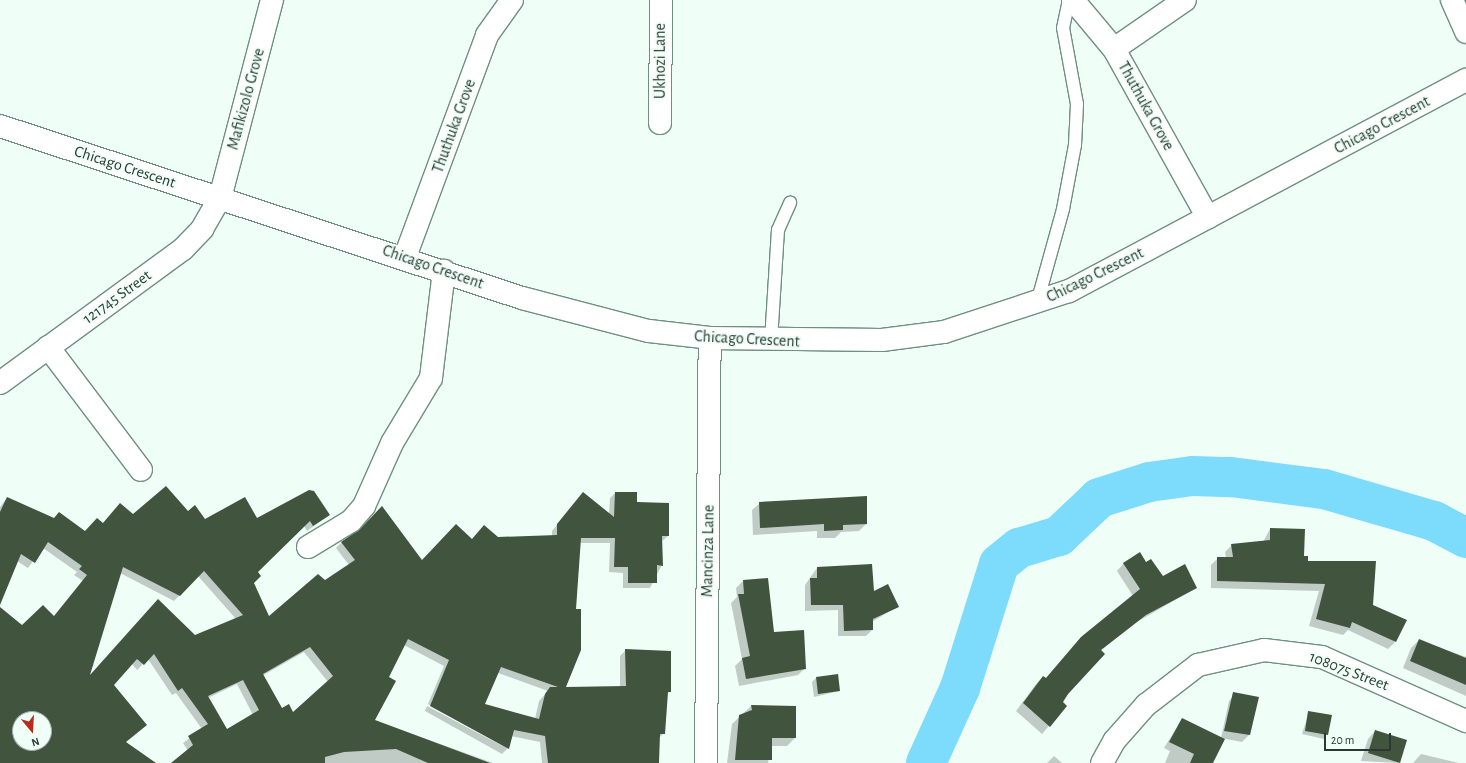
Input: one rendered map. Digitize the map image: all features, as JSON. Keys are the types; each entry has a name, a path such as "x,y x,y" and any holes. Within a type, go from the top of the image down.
{"street":[{"name":"Mafikizolo Grove","path":"220,198 271,0"},
{"name":"Thuthuka Grove","path":"405,258 487,35 512,0"},
{"name":"Ukhozi Lane","path":"660,123 661,0"},
{"name":"Thuthuka Grove","path":"1073,0 1114,49 1208,218"},
{"path":"1114,49 1185,0"},
{"path":"1452,0 1466,32"},
{"name":"Chicago Crescent","path":"0,126 444,270 522,298 641,329 710,338 771,341 882,340 944,332 1069,292 1466,80"},
{"name":"121745 Street","path":"0,383 183,249 202,229 220,198"},
{"path":"308,547 351,521 364,506 392,443 431,378 444,270"},
{"name":"Mancinza Lane","path":"706,763 710,338"},
{"path":"48,347 141,470"},
{"name":"108075 Street","path":"1102,763 1114,740 1146,705 1186,672 1198,665 1232,654 1264,650 1322,657 1466,721"}],"lane":[{"path":"1037,303 1063,209 1075,145 1077,104 1063,28 1069,0"},
{"path":"771,341 778,230 790,203"}],"building":[{"path":"166,486 188,511 195,505 205,519 245,497 257,518 309,490 314,491 330,515 313,526 310,521 258,572 261,576 254,583 269,616 318,574 325,580 355,560 341,542 360,529 382,506 422,560 456,524 472,539 484,525 498,537 557,535 557,524 583,492 614,517 615,492 637,492 637,502 669,503 669,536 662,536 663,566 657,565 657,583 628,583 628,567 614,567 615,538 581,538 576,609 581,609 581,650 566,687 626,686 625,649 671,651 671,692 668,692 665,734 660,734 659,763 548,763 545,736 514,730 509,749 430,706 449,660 408,639 389,677 396,681 375,720 490,763 428,763 396,749 344,752 325,757 325,763 171,763 193,745 188,736 208,724 182,688 178,691 154,654 144,665 137,659 114,685 147,725 126,742 156,763 0,763 0,607 22,625 43,605 54,616 87,575 79,569 82,566 48,542 35,563 21,554 0,605 0,512 7,497 54,518 59,512 85,531 97,518 103,523 120,503 133,514","holes":["123,567 180,596 204,571 243,615 195,635 158,599 90,675","310,647 333,676 293,712 289,704 282,708 263,674","501,667 558,687 550,687 545,694 539,719 485,704","243,680 259,710 227,729 208,696"]},
{"path":"867,496 867,524 843,525 843,530 824,531 824,524 760,528 759,502"},
{"path":"1270,528 1305,529 1304,556 1308,556 1308,561 1376,561 1373,605 1407,620 1396,642 1352,622 1350,628 1316,619 1325,584 1217,581 1217,557 1233,557 1231,544 1270,540"},
{"path":"1140,552 1146,562 1151,559 1163,576 1185,564 1197,588 1146,615 1101,650 1105,654 1068,694 1063,702 1067,706 1050,727 1023,703 1043,676 1046,678 1081,637 1140,589 1123,563"},
{"path":"872,564 874,591 888,584 899,607 873,619 873,630 844,631 843,605 811,605 810,578 817,578 817,567"},
{"path":"768,578 774,632 804,630 806,669 746,679 742,658 750,656 738,594 744,594 743,580"},
{"path":"1419,639 1466,658 1466,685 1410,661"},
{"path":"838,674 840,691 818,694 816,677"},
{"path":"1233,692 1259,697 1250,735 1224,731"},
{"path":"751,705 796,706 796,738 772,738 772,760 735,760 739,715 752,710"},
{"path":"1308,711 1332,715 1328,735 1305,731"},
{"path":"1182,718 1225,739 1213,763 1190,763 1194,754 1169,742"},
{"path":"1375,730 1407,740 1400,763 1368,753"}],"waterway":[{"path":"926,763 960,688 999,564 1019,548 1059,536 1099,498 1149,482 1193,476 1231,477 1324,489 1434,521 1466,538"}]}
